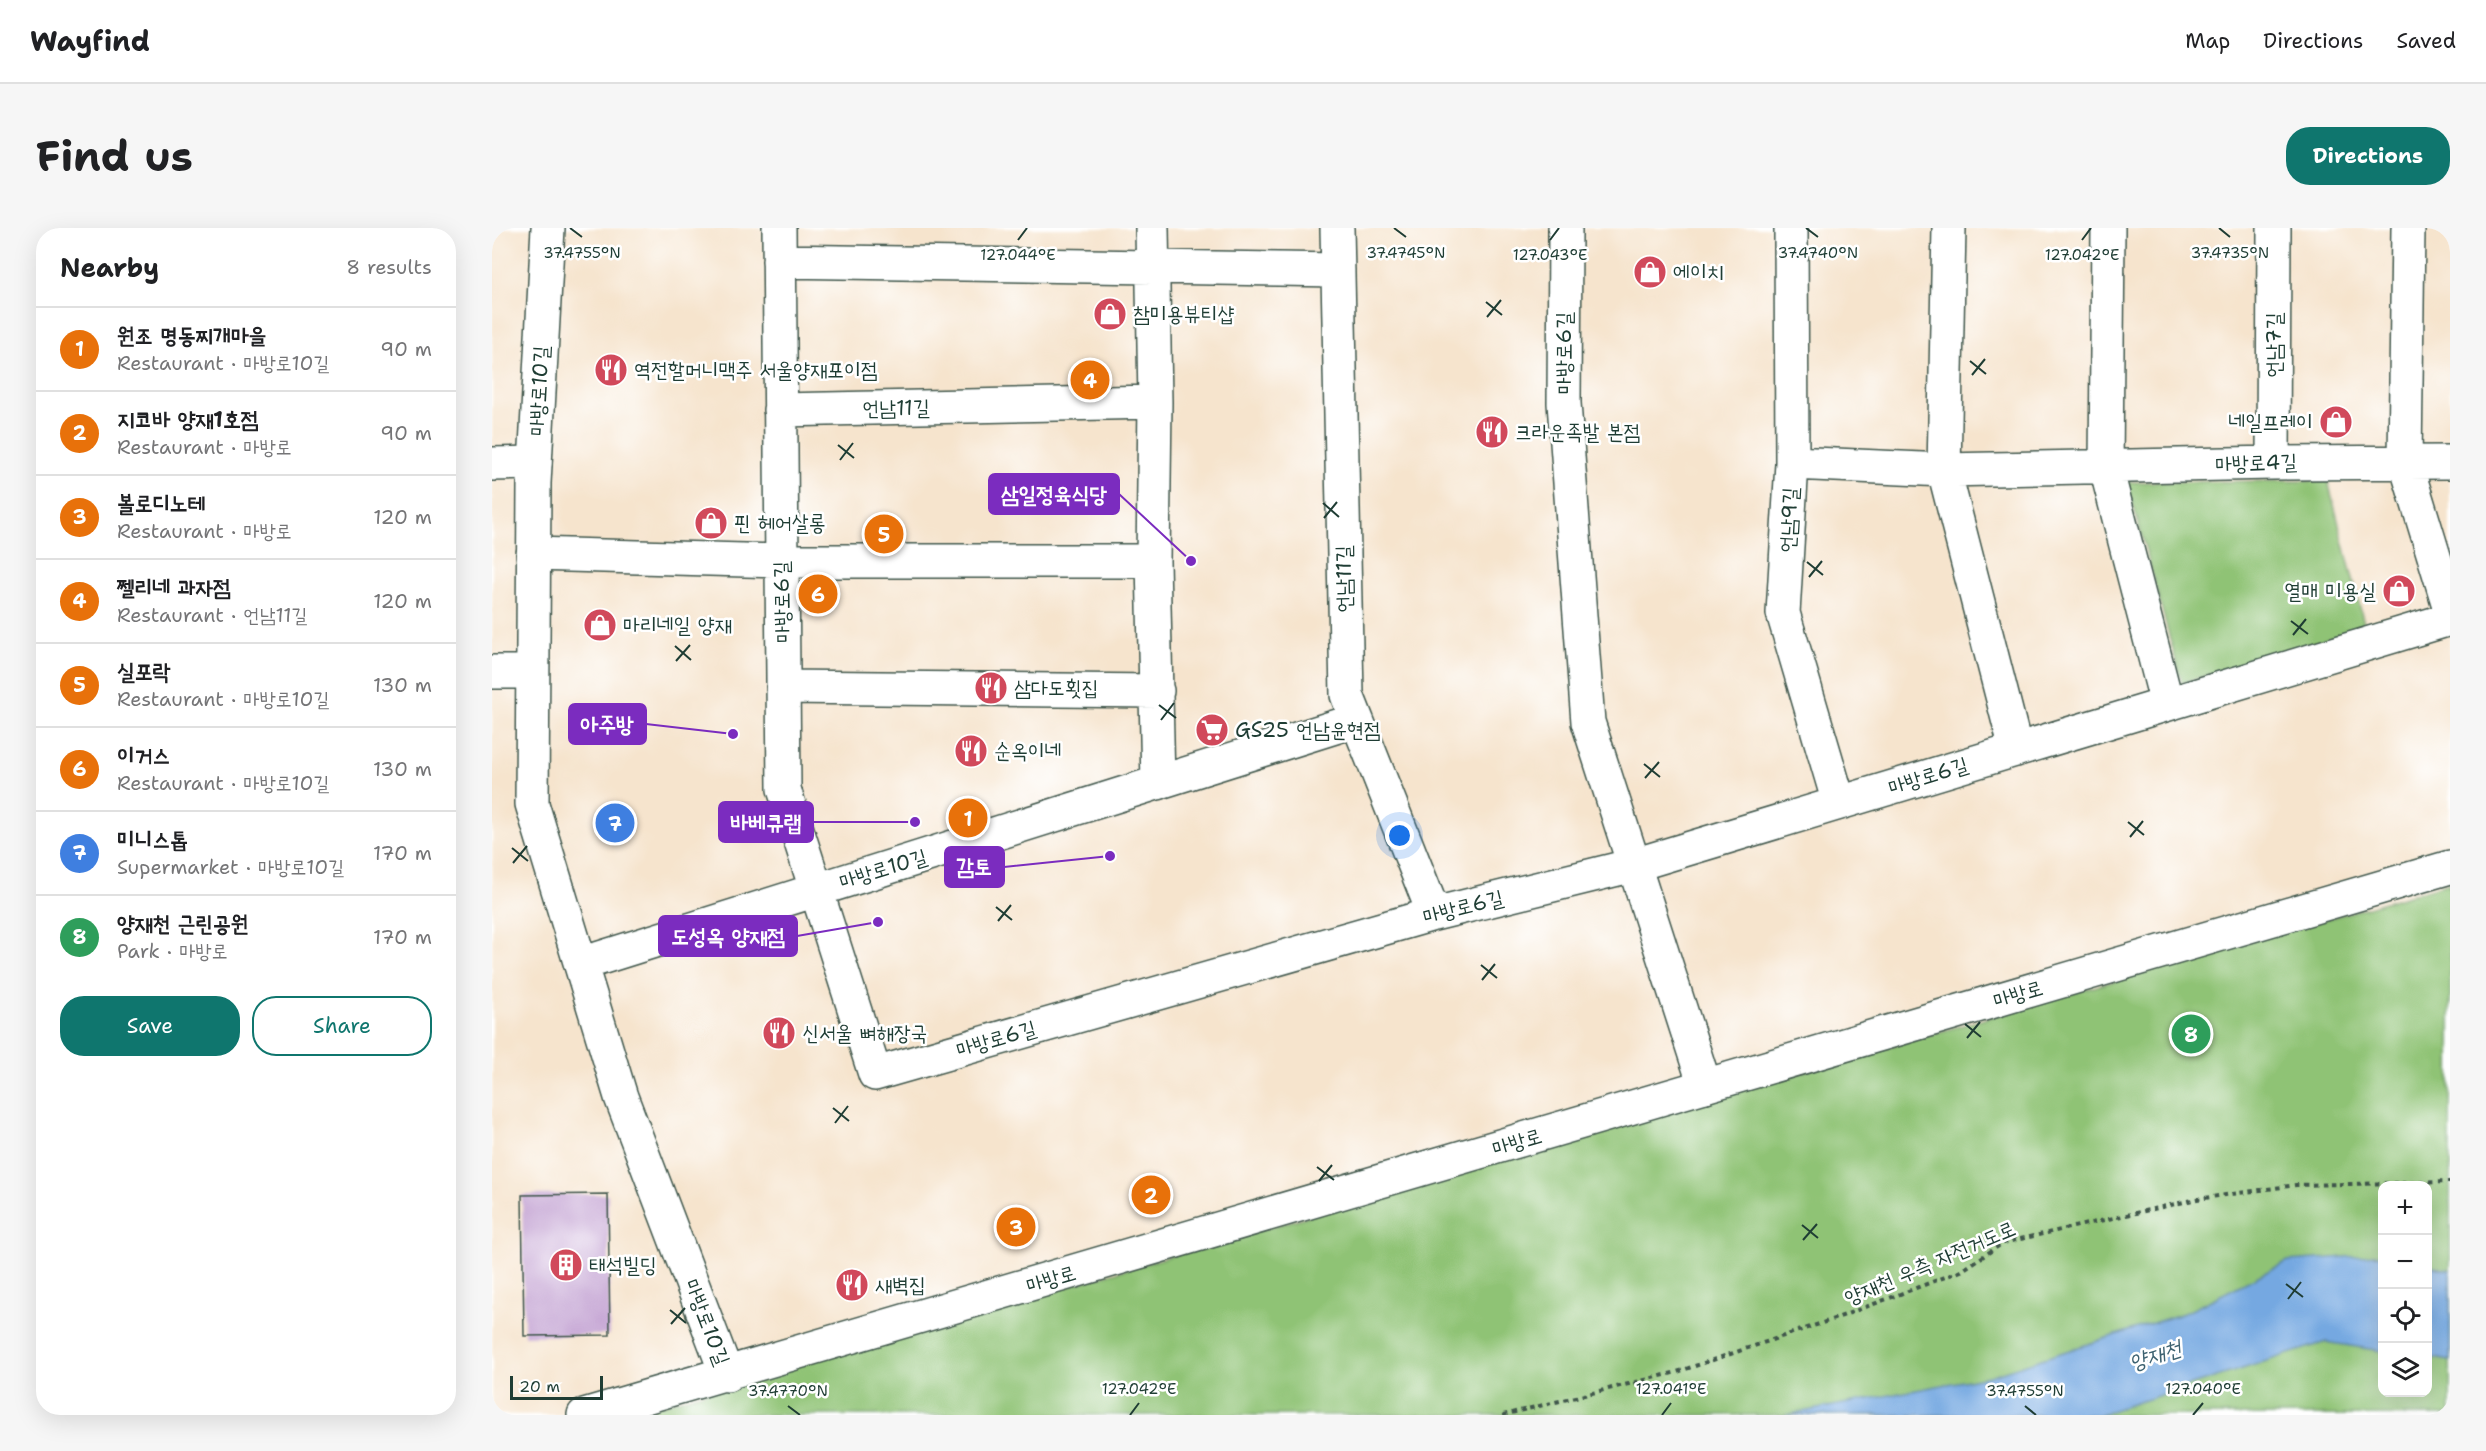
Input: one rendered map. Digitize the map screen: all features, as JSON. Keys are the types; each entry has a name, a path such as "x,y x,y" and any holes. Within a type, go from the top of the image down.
{"street":[{"name":"마방로10길","path":"548,228 535,463 532,804 621,1097 727,1374"},
{"name":"마방로6길","path":"779,228 784,789 875,1074 1434,914 1634,865 2450,619"},
{"path":"1152,228 1155,402 1153,561 1158,783"},
{"name":"언남11길","path":"1337,228 1347,694 1434,914"},
{"name":"마방로6길","path":"1565,228 1564,403 1588,722 1705,1086"},
{"name":"언남9길","path":"1791,228 1792,463 1783,614 1839,803"},
{"path":"1949,228 1944,470 2016,750"},
{"path":"2108,228 2106,468 2167,704"},
{"name":"언남7길","path":"2273,463 2274,228"},
{"path":"2408,228 2405,461 2450,609"},
{"path":"779,261 1338,270"},
{"name":"언남11길","path":"780,410 1155,402"},
{"name":"마방로4길","path":"1792,463 1944,470 2450,462"},
{"path":"492,464 535,463"},
{"path":"533,554 782,561 1153,561"},
{"path":"492,672 532,672"},
{"path":"783,687 1157,691"},
{"name":"마방로10길","path":"581,964 1357,720"},
{"name":"마방로","path":"584,1415 2450,867"}],"path":[{"name":"양재천 우측 자전거도로","path":"1503,1415 1677,1372 1834,1319 1961,1271 2004,1243 2198,1199 2296,1185 2450,1182"}],"green space":[{"path":"2328,481 2365,627 2182,683 2127,482"},
{"path":"2450,883 2450,1415 626,1415"}],"water":[{"name":"양재천","path":"2378,1255 2378,1350 2326,1342 2098,1415 1786,1415 1989,1376 2187,1312 2288,1261"},
{"path":"2432,1267 2450,1270 2450,1361 2432,1358"}],"building":[{"name":"태석빌딩","path":"608,1194 610,1335 524,1336 522,1195"}],"place":[{"name":"에이치","path":"1650,272"},
{"name":"참미용뷰티샵","path":"1110,314"},
{"name":"역전할머니맥주 서울양재포이점","path":"611,370"},
{"name":"쩰리네 과자점","path":"1090,380"},
{"name":"네일프레이","path":"2336,422"},
{"name":"크라운족발 본점","path":"1492,432"},
{"name":"핀 헤어살롱","path":"711,523"},
{"name":"실포락","path":"884,534"},
{"name":"삼일정육식당","path":"1191,561"},
{"name":"열매 미용실","path":"2399,591"},
{"name":"이거스","path":"818,594"},
{"name":"마리네일 양재","path":"600,625"},
{"name":"삼다도횟집","path":"991,688"},
{"name":"GS25 언남윤현점","path":"1212,730"},
{"name":"아주방","path":"733,734"},
{"name":"순옥이네","path":"971,751"},
{"name":"원조 명동찌개마을","path":"968,818"},
{"name":"바베큐랩","path":"915,822"},
{"name":"미니스톱","path":"615,823"},
{"name":"감토","path":"1110,856"},
{"name":"도성옥 양재점","path":"878,922"},
{"name":"신서울 뼈해장국","path":"779,1033"},
{"name":"양재천 근린공원","path":"2191,1034"},
{"name":"지코바 양재1호점","path":"1151,1195"},
{"name":"볼로디노테","path":"1016,1227"},
{"name":"태석빌딩","path":"566,1265"},
{"name":"새벽집","path":"852,1285"}]}
